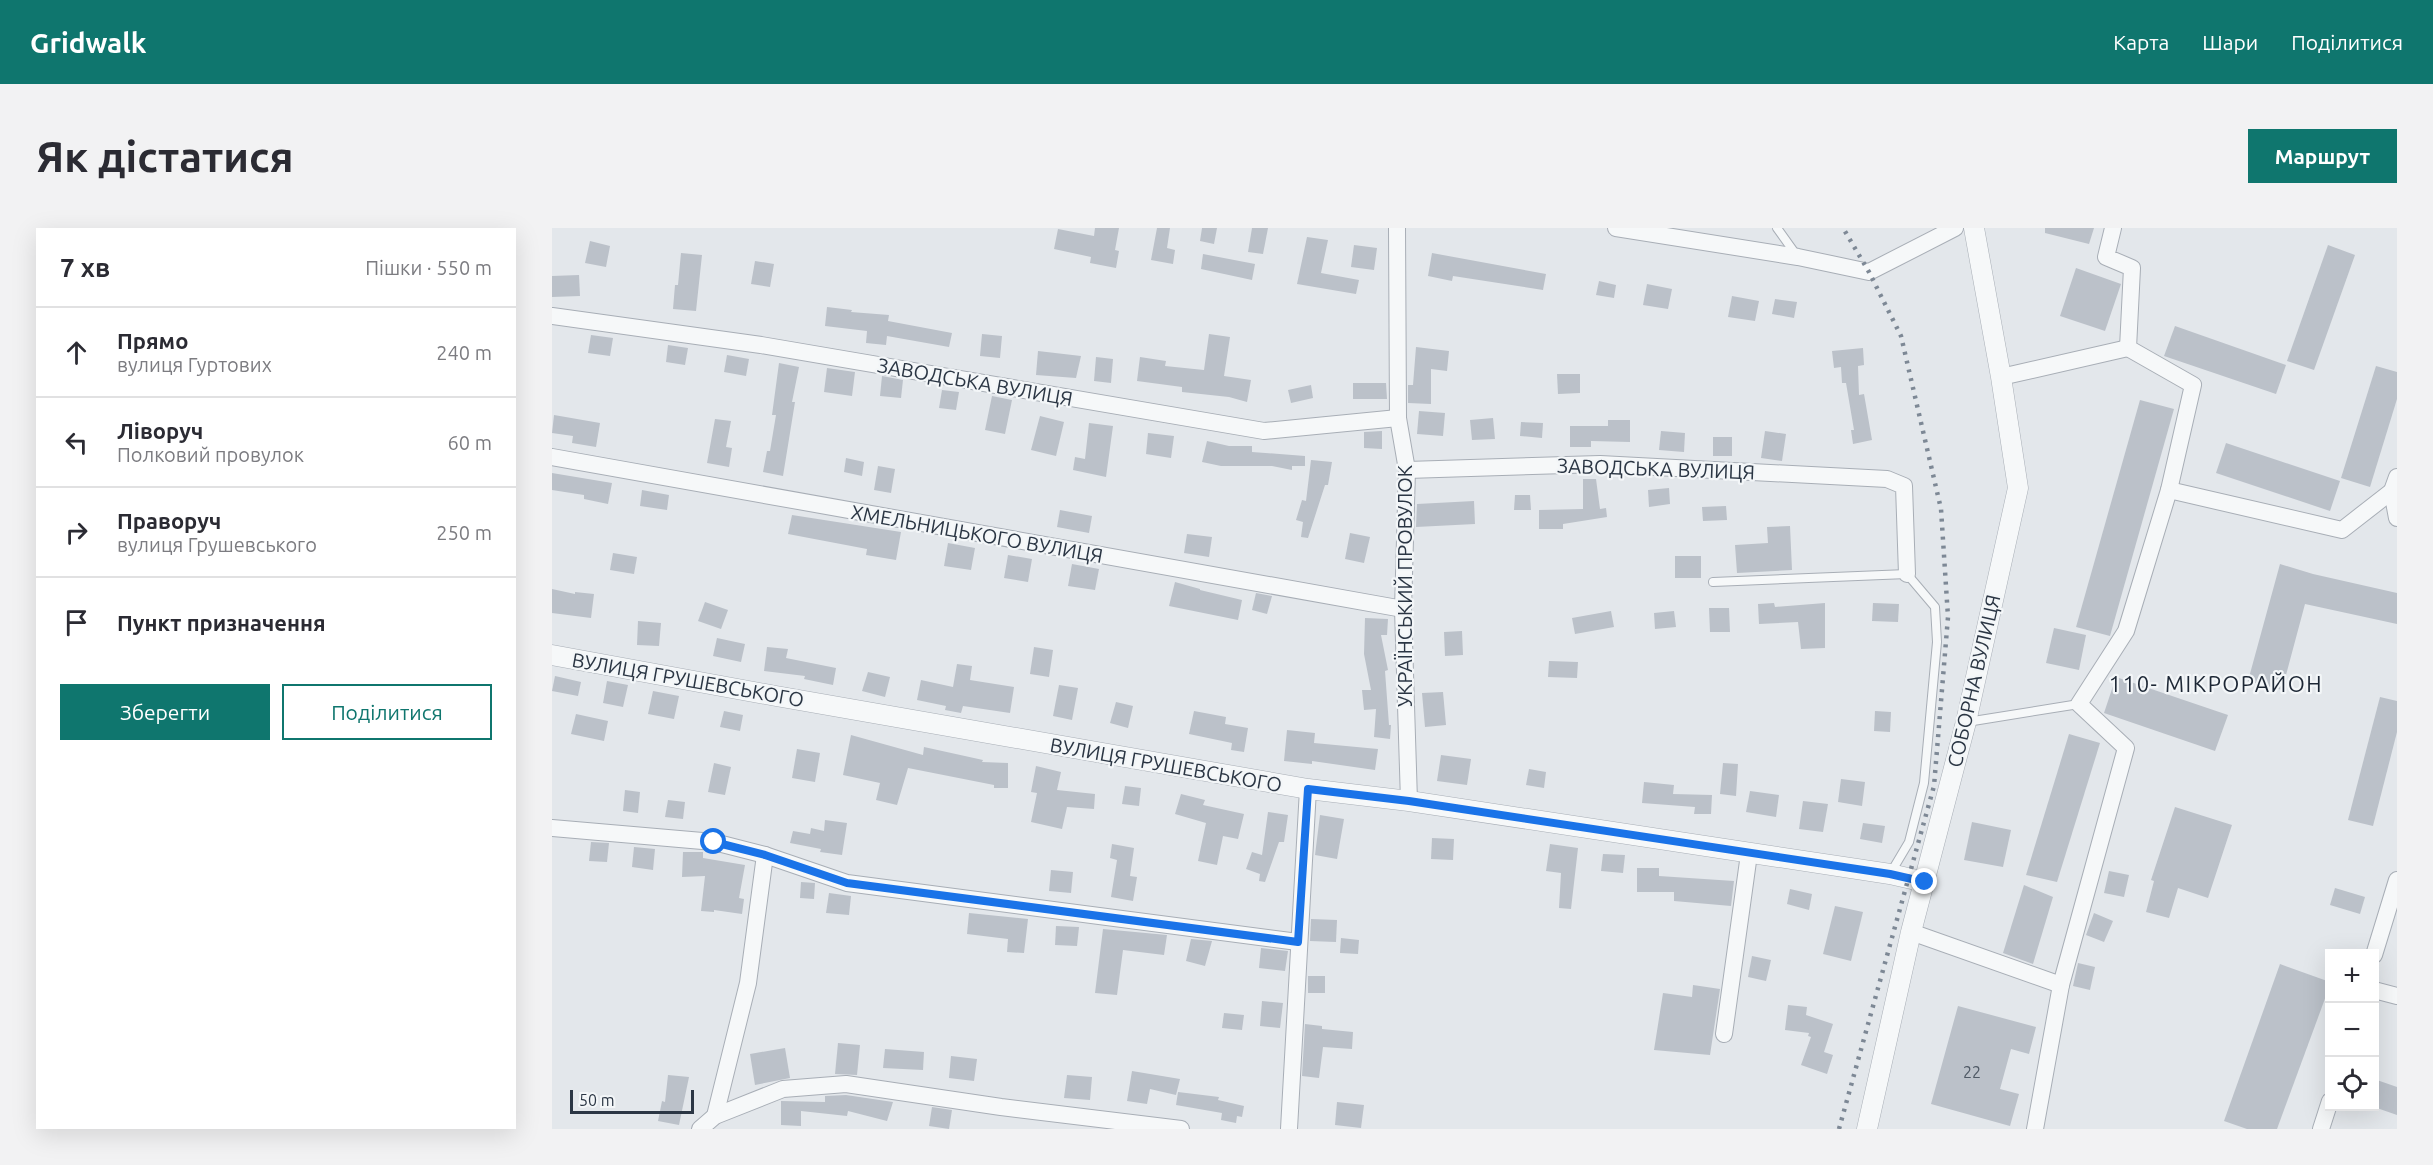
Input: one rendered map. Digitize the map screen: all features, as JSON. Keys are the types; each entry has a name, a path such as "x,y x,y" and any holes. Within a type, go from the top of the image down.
{"street":[{"name":"УКРАЇНСЬКИЙ ПРОВУЛОК","path":"1397,228 1398,418 1407,470 1402,609 1409,801"},
{"path":"1616,228 1798,257 1869,272 1955,228"},
{"name":"СОБОРНА ВУЛИЦЯ","path":"1867,1129 1911,932 1966,722 2018,488 1974,228"},
{"path":"2113,228 2106,257 2132,268 2128,348"},
{"name":"ЗАВОДСЬКА ВУЛИЦЯ","path":"552,316 761,345 1264,431 1398,418"},
{"path":"2001,377 2128,348 2193,385 2169,490 2126,631 2079,704 2126,748 2061,984 2035,1129"},
{"name":"ХМЕЛЬНИЦЬКОГО ВУЛИЦЯ","path":"552,457 1402,609"},
{"name":"ЗАВОДСЬКА ВУЛИЦЯ","path":"1407,470 1600,464 1887,479 1904,486 1906,574"},
{"path":"2169,490 2342,530 2396,487"},
{"path":"2396,487 2397,518"},
{"name":"ВУЛИЦЯ ГРУШЕВСЬКОГО","path":"552,655 787,699 1308,789 1409,801 1890,874 1925,882"},
{"path":"1289,1129 1308,789"},
{"path":"552,828 714,842 765,855 847,883 1298,942"},
{"path":"1724,1034 1749,854"},
{"path":"715,1116 748,983 765,855"},
{"path":"2376,949 2397,880"},
{"path":"1911,932 2061,984"},
{"path":"2379,991 2397,996"},
{"path":"700,1129 715,1116 783,1089 846,1084 1001,1107 1181,1129"},
{"path":"2321,1129 2327,1111"}],"lane":[{"path":"1777,228 1798,257"},
{"path":"1713,582 1906,574"},
{"name":"СОБОРНА ВУЛИЦЯ","path":"1890,874 1909,842 1924,783 1937,642 1935,607 1906,574"},
{"path":"1966,722 2079,704"}],"building":[{"path":"1095,228 1119,228 1115,250 1119,251 1116,268 1090,263 1091,257 1054,249 1058,229 1094,236"},
{"path":"1157,228 1170,228 1167,248 1175,250 1173,264 1151,260"},
{"path":"1202,228 1217,228 1214,244 1200,241"},
{"path":"1252,228 1268,228 1263,254 1248,252"},
{"path":"2045,228 2094,228 2089,244 2045,233"},
{"path":"1307,237 1328,240 1321,273 1359,280 1356,294 1297,284"},
{"path":"590,241 610,246 606,267 585,263"},
{"path":"1354,245 1377,248 1374,270 1351,267"},
{"path":"2328,245 2355,255 2314,370 2287,361"},
{"path":"681,253 702,255 696,311 673,309"},
{"path":"1432,253 1546,274 1543,290 1453,276 1452,281 1428,276"},
{"path":"1203,254 1255,264 1252,280 1201,269"},
{"path":"755,261 774,264 770,287 751,284"},
{"path":"2076,268 2121,284 2105,331 2060,316"},
{"path":"579,275 580,296 552,297 552,276"},
{"path":"1599,281 1616,285 1614,298 1596,295"},
{"path":"1647,284 1672,289 1668,309 1643,305"},
{"path":"1732,296 1759,301 1755,321 1728,317"},
{"path":"1775,299 1797,302 1794,318 1772,314"},
{"path":"827,307 852,310 851,312 889,315 888,321 952,333 949,347 887,336 886,345 866,343 867,331 825,326"},
{"path":"2175,326 2286,365 2276,394 2164,356"},
{"path":"982,334 1002,336 1000,358 980,356"},
{"path":"1209,334 1230,337 1224,376 1251,380 1247,402 1229,397 1182,392 1182,387 1137,381 1140,357 1166,361 1165,366 1204,370"},
{"path":"591,335 613,338 610,356 588,353"},
{"path":"668,345 688,348 685,365 666,362"},
{"path":"1416,347 1449,351 1447,371 1431,369 1431,404 1408,403 1408,385 1413,385"},
{"path":"1863,348 1864,365 1858,366 1859,395 1864,394 1872,440 1853,444 1851,430 1854,430 1846,383 1842,383 1841,367 1834,368 1832,351"},
{"path":"1038,351 1081,356 1076,378 1036,375"},
{"path":"727,355 749,359 746,376 724,372"},
{"path":"1096,357 1113,359 1111,383 1094,381"},
{"path":"779,363 799,367 792,402 795,402 783,476 763,472 767,451 770,451 776,415 772,415"},
{"path":"2376,366 2397,372 2397,399 2370,487 2341,478"},
{"path":"827,368 855,372 852,396 824,392"},
{"path":"1557,374 1580,374 1580,393 1558,394"},
{"path":"882,376 903,380 901,398 880,396"},
{"path":"1353,383 1386,383 1387,399 1353,399"},
{"path":"1311,385 1313,398 1291,403 1288,390"},
{"path":"942,390 959,392 956,410 939,408"},
{"path":"992,396 1012,400 1005,434 985,430"},
{"path":"2140,400 2174,409 2110,636 2076,627"},
{"path":"1419,411 1445,413 1443,436 1417,434"},
{"path":"554,415 600,423 596,447 572,443 573,436 552,433"},
{"path":"1040,416 1064,422 1056,456 1031,450"},
{"path":"1493,418 1495,439 1472,440 1470,420"},
{"path":"715,419 731,421 726,447 732,448 729,467 707,463"},
{"path":"1608,420 1630,420 1630,442 1591,441 1591,447 1570,447 1570,426 1608,426"},
{"path":"1521,422 1543,423 1542,438 1520,436"},
{"path":"1089,423 1113,426 1106,477 1073,470 1075,457 1085,459"},
{"path":"1382,431 1382,449 1364,448 1364,432"},
{"path":"1661,431 1685,433 1684,452 1659,450"},
{"path":"1765,431 1786,434 1782,461 1761,458"},
{"path":"1148,433 1174,436 1171,458 1146,454"},
{"path":"1713,437 1732,437 1732,456 1713,456"},
{"path":"1207,441 1229,446 1252,446 1252,452 1305,456 1305,466 1292,466 1292,470 1272,466 1221,466 1202,462"},
{"path":"2226,443 2340,481 2330,511 2216,473"},
{"path":"846,458 864,462 862,476 844,472"},
{"path":"1311,460 1332,462 1328,485 1325,485 1308,538 1301,537 1303,522 1296,520 1302,500 1306,501"},
{"path":"878,466 895,469 891,493 874,490"},
{"path":"552,473 612,483 608,504 584,499 584,495 552,490"},
{"path":"1583,479 1596,479 1600,509 1606,508 1607,517 1563,524 1563,529 1539,529 1539,510 1583,509"},
{"path":"1669,488 1670,504 1649,507 1648,490"},
{"path":"642,490 669,495 667,510 640,506"},
{"path":"1515,495 1530,495 1531,510 1514,510"},
{"path":"1474,501 1475,524 1416,527 1417,504"},
{"path":"1726,506 1727,520 1703,521 1702,507"},
{"path":"1060,510 1092,516 1089,533 1057,527"},
{"path":"792,515 901,532 896,560 866,555 867,549 788,534"},
{"path":"1790,526 1792,570 1737,573 1735,545 1768,543 1767,527"},
{"path":"1350,533 1370,537 1364,563 1345,559"},
{"path":"1187,534 1212,537 1209,557 1184,553"},
{"path":"948,543 975,548 971,570 944,566"},
{"path":"613,553 637,557 634,574 610,570"},
{"path":"1008,555 1032,559 1028,582 1004,578"},
{"path":"1675,556 1701,556 1701,578 1675,578"},
{"path":"1072,564 1099,569 1095,590 1068,586"},
{"path":"2280,564 2397,593 2397,624 2305,604 2282,690 2248,681"},
{"path":"1175,582 1242,600 1238,620 1169,606"},
{"path":"552,589 575,594 575,592 594,594 591,618 552,613"},
{"path":"1256,593 1272,596 1267,614 1252,610"},
{"path":"705,602 728,610 721,629 698,621"},
{"path":"1774,603 1775,607 1825,603 1825,648 1801,649 1798,622 1759,624 1758,604"},
{"path":"1873,603 1899,604 1898,622 1872,621"},
{"path":"1709,608 1729,608 1730,632 1710,632"},
{"path":"1611,611 1614,627 1575,634 1572,618"},
{"path":"1674,611 1676,627 1655,629 1654,613"},
{"path":"1365,618 1388,619 1387,635 1381,635 1388,670 1385,671 1389,725 1391,725 1390,739 1374,737 1376,709 1364,710 1362,690 1371,690 1364,654"},
{"path":"638,621 661,623 659,646 637,645"},
{"path":"2054,628 2086,635 2079,670 2046,663"},
{"path":"1462,631 1463,655 1445,656 1444,632"},
{"path":"717,638 745,644 741,662 713,656"},
{"path":"767,647 788,649 786,658 836,668 833,685 804,679 805,676 764,671"},
{"path":"1034,647 1053,650 1049,677 1030,674"},
{"path":"1549,661 1578,662 1577,678 1548,677"},
{"path":"957,664 972,666 970,680 1014,687 1010,713 963,706 961,713 945,710 946,706 917,700 921,680 953,687"},
{"path":"868,672 890,677 885,697 862,691"},
{"path":"555,676 581,682 578,696 552,691"},
{"path":"2116,677 2228,715 2215,751 2104,713"},
{"path":"607,681 628,685 623,707 603,703"},
{"path":"1059,685 1078,688 1072,720 1053,716"},
{"path":"653,691 679,696 674,719 648,714"},
{"path":"1443,692 1446,725 1425,727 1422,693"},
{"path":"2380,697 2397,701 2397,732 2373,826 2348,820"},
{"path":"1116,702 1133,706 1128,728 1110,723"},
{"path":"724,711 743,715 740,731 720,727"},
{"path":"1194,711 1226,717 1225,724 1248,728 1244,752 1231,750 1232,743 1189,734"},
{"path":"1875,711 1891,712 1890,732 1874,731"},
{"path":"576,714 608,721 604,741 571,734"},
{"path":"1287,730 1315,733 1314,743 1378,749 1375,770 1312,761 1312,764 1284,761"},
{"path":"2069,734 2100,743 2057,882 2026,875"},
{"path":"851,735 923,755 924,747 983,760 982,762 1008,763 1008,788 994,788 994,785 908,768 897,805 876,800 880,783 843,775"},
{"path":"797,749 820,753 815,782 792,778"},
{"path":"1441,755 1471,759 1467,785 1437,781"},
{"path":"714,763 731,767 725,795 708,792"},
{"path":"1723,763 1738,764 1736,796 1720,794"},
{"path":"1036,766 1061,772 1057,790 1095,794 1094,809 1067,807 1062,829 1031,822 1037,793 1031,792"},
{"path":"1529,769 1546,772 1544,788 1526,785"},
{"path":"1841,779 1865,782 1862,806 1838,802"},
{"path":"1644,782 1674,785 1673,794 1712,795 1711,814 1694,814 1695,807 1642,803"},
{"path":"1125,786 1141,788 1139,806 1122,804"},
{"path":"625,790 640,792 638,813 623,811"},
{"path":"1750,791 1779,795 1776,817 1746,812"},
{"path":"1181,794 1205,800 1203,805 1244,814 1238,839 1223,836 1217,865 1198,861 1206,823 1175,814"},
{"path":"668,800 685,802 683,819 665,817"},
{"path":"1803,801 1828,804 1823,832 1799,829"},
{"path":"2175,807 2232,825 2208,898 2178,888 2169,918 2146,912 2154,881 2151,880"},
{"path":"1268,812 1288,815 1284,842 1279,842 1265,882 1259,881 1260,874 1246,869 1252,852 1262,855"},
{"path":"1320,815 1344,819 1337,859 1315,855"},
{"path":"825,820 847,823 842,855 820,852 821,849 790,843 793,831 810,834 811,828 824,831"},
{"path":"1972,822 2011,830 2003,867 1964,860"},
{"path":"1863,823 1885,826 1882,843 1860,839"},
{"path":"1432,838 1454,839 1453,860 1431,859"},
{"path":"591,842 609,843 607,862 589,861"},
{"path":"1112,844 1134,848 1130,876 1137,877 1133,901 1111,897 1117,860 1110,858"},
{"path":"1550,844 1578,848 1571,909 1559,908 1561,873 1546,871"},
{"path":"634,847 655,849 653,870 632,867"},
{"path":"683,852 703,852 703,858 745,865 739,898 744,899 742,914 714,910 714,912 701,911 705,876 682,877"},
{"path":"1603,854 1625,855 1623,873 1601,871"},
{"path":"1637,868 1659,868 1659,876 1734,881 1731,906 1674,901 1674,892 1637,892"},
{"path":"1051,870 1073,872 1071,893 1049,891"},
{"path":"2109,871 2129,875 2124,897 2104,893"},
{"path":"801,882 815,883 814,899 800,898"},
{"path":"2024,885 2053,897 2033,964 2003,953"},
{"path":"2335,888 2365,897 2360,914 2330,905"},
{"path":"1790,889 1812,894 1809,910 1787,904"},
{"path":"829,893 851,896 849,915 826,913"},
{"path":"1835,906 1863,912 1851,961 1823,954"},
{"path":"969,913 1028,919 1024,953 1007,952 1008,939 967,934"},
{"path":"2094,913 2113,921 2104,942 2086,935"},
{"path":"1311,919 1337,920 1336,942 1310,941"},
{"path":"1056,926 1079,927 1077,946 1055,945"},
{"path":"1103,929 1167,935 1164,955 1123,950 1117,995 1095,993"},
{"path":"1341,938 1359,940 1358,954 1340,953"},
{"path":"1191,939 1212,941 1205,966 1186,961"},
{"path":"1261,948 1288,951 1285,971 1259,968"},
{"path":"1752,956 1771,960 1766,981 1748,977"},
{"path":"2078,963 2095,967 2090,990 2073,986"},
{"path":"2280,964 2325,980 2325,999 2277,1129 2247,1129 2224,1121"},
{"path":"1308,976 1325,976 1325,993 1308,993"},
{"path":"1693,985 1720,989 1710,1055 1654,1050 1663,993 1692,997"},
{"path":"1262,1001 1283,1003 1280,1028 1260,1026"},
{"path":"1788,1005 1807,1007 1806,1015 1833,1024 1824,1052 1833,1055 1827,1074 1801,1065 1811,1037 1808,1036 1809,1033 1785,1030"},
{"path":"1958,1006 2036,1027 2029,1054 2011,1049 2000,1089 2019,1094 2010,1126 1931,1104"},
{"path":"1224,1013 1244,1015 1242,1030 1222,1028"},
{"path":"1305,1024 1322,1026 1322,1029 1353,1032 1352,1049 1323,1047 1319,1078 1302,1076"},
{"path":"838,1043 860,1045 857,1075 835,1074"},
{"path":"785,1048 790,1078 755,1085 750,1054"},
{"path":"885,1049 924,1052 923,1070 883,1068"},
{"path":"951,1056 977,1059 974,1081 949,1078"},
{"path":"1132,1071 1180,1079 1176,1095 1150,1089 1147,1104 1127,1101"},
{"path":"668,1075 689,1077 679,1125 658,1121 662,1101 665,1102"},
{"path":"1067,1075 1092,1077 1090,1100 1064,1098"},
{"path":"2379,1081 2397,1087 2397,1115 2379,1109"},
{"path":"1178,1092 1219,1097 1218,1100 1244,1106 1242,1117 1237,1116 1236,1123 1221,1120 1222,1113 1176,1105"},
{"path":"846,1095 893,1102 887,1121 848,1111 847,1116 801,1111 801,1126 781,1125 781,1101 825,1102 825,1096"},
{"path":"1337,1102 1364,1105 1361,1128 1335,1125"},
{"path":"932,1107 952,1110 949,1129 929,1126"}],"railway":[{"path":"1839,1129 1934,786 1948,617 1941,509 1901,336 1869,272 1843,228"}],"district":[{"name":"110- МІКРОРАЙОН","path":"2216,684"}],"route":[{"path":"714,842 765,855 847,883 1298,942 1308,789 1409,801 1890,874 1925,882"}]}
